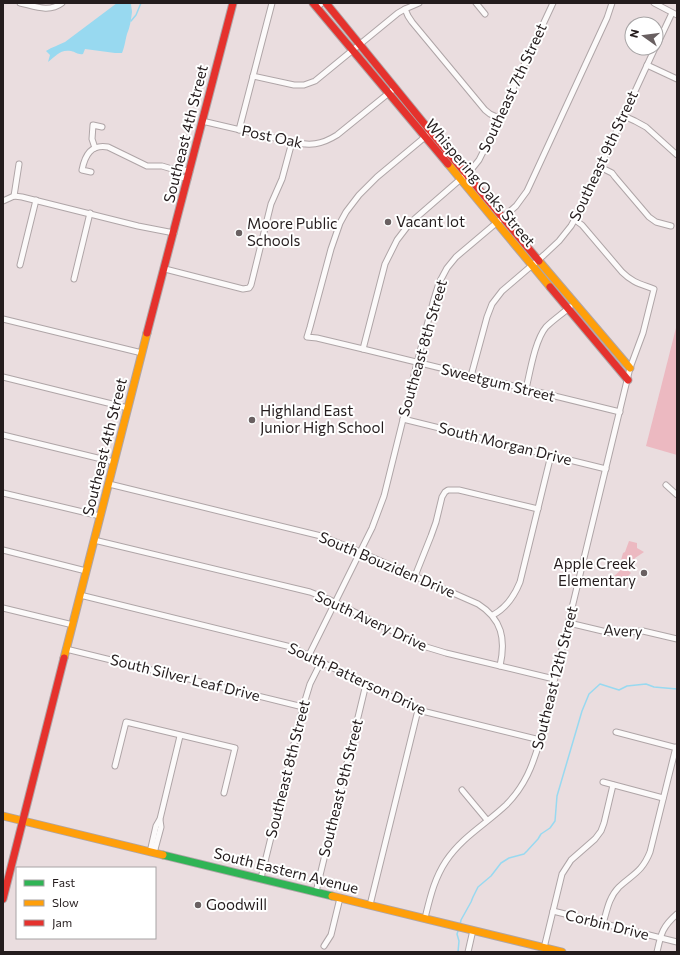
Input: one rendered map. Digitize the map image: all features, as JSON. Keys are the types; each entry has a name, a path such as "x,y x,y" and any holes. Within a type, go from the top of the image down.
{"main road":[{"name":"Southeast 4th Street","path":"3,899 72,625 233,3"},
{"name":"Whispering Oaks Street","path":"326,3 431,132 630,368"},
{"name":"Whispering Oaks Street","path":"317,4 388,94 628,380"},
{"name":"South Eastern Avenue","path":"3,816 562,952"}],"street":[{"path":"20,3 49,9 62,3"},
{"path":"239,130 272,3"},
{"path":"253,76 294,85 304,85 315,81 386,22 405,9 419,3"},
{"path":"476,3 485,14"},
{"name":"Southeast 7th Street","path":"363,349 385,264 397,240 410,223 473,168 482,154 553,3"},
{"name":"Southeast 8th Street","path":"309,655 377,517 384,496 436,290 443,274 456,257 516,206 525,195 607,18 612,3"},
{"path":"654,3 674,14"},
{"path":"405,9 412,22 485,110 499,118"},
{"name":"Southeast 9th Street","path":"664,32 674,14"},
{"name":"Southeast 9th Street","path":"471,376 492,304 502,292 566,234 575,220 652,56"},
{"path":"647,66 677,79"},
{"name":"Post Oak","path":"202,121 292,142 313,145 327,141 344,131 395,88"},
{"path":"624,116 646,128 677,155"},
{"path":"95,148 92,139 93,125 102,127"},
{"path":"424,137 431,132"},
{"name":"Sweetgum Street","path":"424,137 371,182 346,212 340,223 331,249 307,337 363,349 620,412"},
{"path":"165,269 243,289 249,288 272,200 282,179 292,142"},
{"path":"91,172 82,170 86,156 90,151 99,146 108,147 142,164 190,171"},
{"path":"14,196 19,164"},
{"path":"600,167 615,176 649,217 656,222 671,226"},
{"path":"172,169 181,177 188,180"},
{"path":"3,201 14,196 22,197 174,234"},
{"path":"20,265 36,200"},
{"path":"74,279 90,213"},
{"name":"Southeast 12th Street","path":"425,918 434,885 446,860 460,844 506,805 530,772 540,740 569,623 630,368 643,333 654,289 634,282 626,277 582,225 575,220"},
{"path":"526,389 540,336 546,327 575,303"},
{"path":"3,319 142,353"},
{"path":"3,377 128,408"},
{"name":"South Morgan Drive","path":"403,419 606,469"},
{"path":"3,435 114,462"},
{"path":"500,666 503,638 493,615 507,604 517,590 520,582 551,455"},
{"name":"South Bouziden Drive","path":"109,484 321,536 478,604 493,615"},
{"path":"666,485 677,495"},
{"path":"415,576 436,522 442,497 446,491 451,489 459,490 538,509"},
{"path":"3,493 100,516"},
{"name":"South Avery Drive","path":"94,540 310,592 335,602 423,646 554,680"},
{"path":"3,550 86,571"},
{"name":"South Patterson Drive","path":"80,595 291,647 418,710 540,740"},
{"path":"3,608 72,625"},
{"name":"Avery","path":"569,623 611,633 643,631 677,639"},
{"name":"South Silver Leaf Drive","path":"66,649 303,707"},
{"name":"Southeast 8th Street","path":"260,878 303,707 310,684 321,662"},
{"name":"Southeast 9th Street","path":"316,892 366,684"},
{"path":"370,905 418,710"},
{"path":"115,766 126,722 235,748 224,793"},
{"path":"603,924 612,897 619,887 639,870 652,848 676,747 616,732"},
{"path":"152,853 156,826 160,819 180,736"},
{"path":"603,782 663,798"},
{"path":"544,948 560,880 565,868 571,860 595,839 601,831 613,785"},
{"path":"462,790 487,820"},
{"path":"324,946 331,935 340,898"},
{"name":"Corbin Drive","path":"553,911 677,942"},
{"path":"656,952 664,928 677,914"},
{"path":"468,952 473,930"}],"shaded area":[{"path":"677,324 677,455 646,446"},
{"path":"629,541 637,543 637,548 644,552 635,558 632,563 624,563 621,560"},
{"path":"624,567 631,573 620,584 613,577"}],"water":[{"path":"117,3 131,3 132,11 130,26 122,53 85,49 83,54 64,51 48,62 50,55 46,51 65,42"}],"waterway":[{"path":"131,21 136,15 141,3"},
{"path":"460,925 461,920 478,887 491,876 501,863 509,858 524,854 541,834 550,828 555,821 557,796 582,711 589,694 600,684 619,690 627,686 646,684 654,687 677,689"},
{"path":"458,952 459,941 457,934 459,928"}],"traffic: fast":[{"path":"163,855 332,896"}],"traffic: slow":[{"path":"448,164 550,287"},
{"path":"539,261 630,368"},
{"path":"64,658 147,333"},
{"path":"3,816 163,855"},
{"path":"332,896 562,952"}],"traffic: jam":[{"path":"147,333 233,3"},
{"path":"313,3 448,164"},
{"path":"326,3 539,261"},
{"path":"550,287 628,380"},
{"path":"3,899 64,658"}],"place":[{"name":"Vacant lot","path":"388,222"},
{"name":"Moore Public Schools","path":"239,233"},
{"name":"Highland East Junior High School","path":"252,420"},
{"name":"Apple Creek Elementary","path":"644,573"},
{"name":"Goodwill","path":"198,905"}]}
